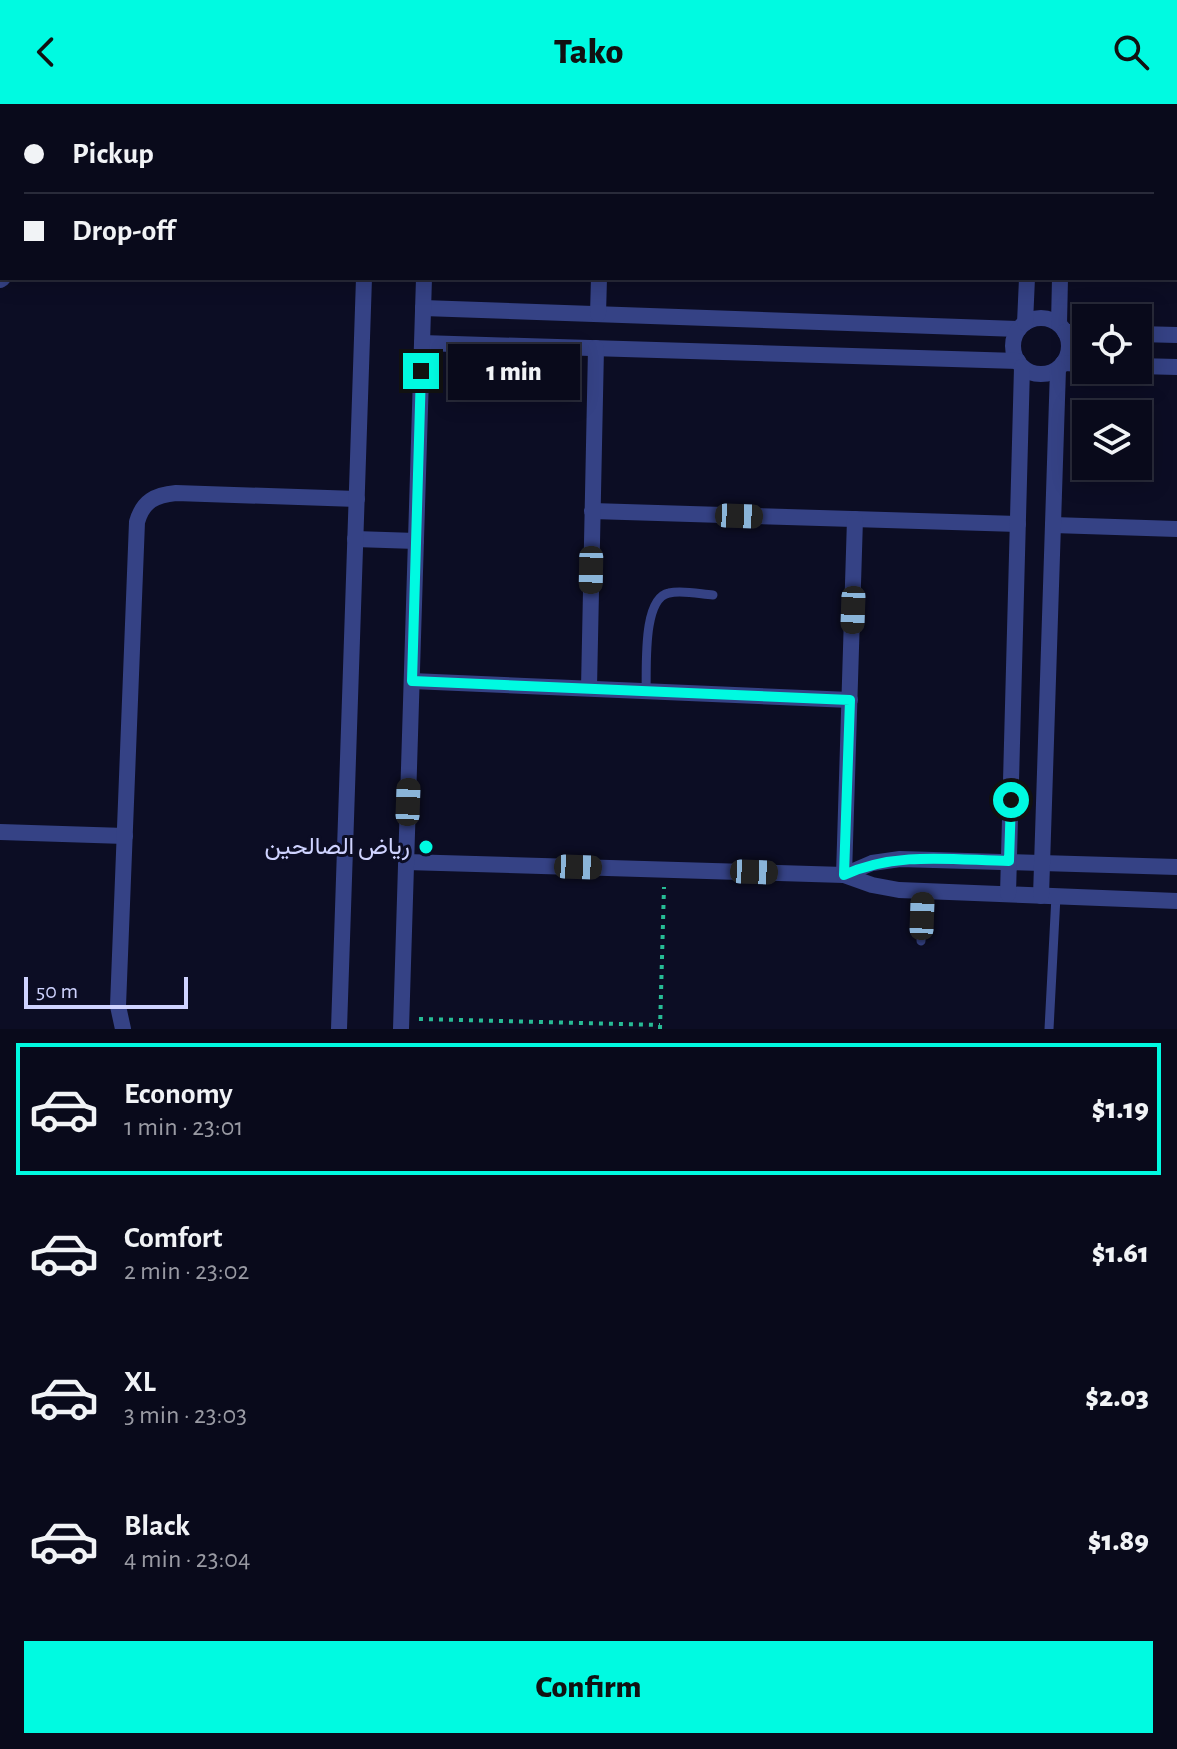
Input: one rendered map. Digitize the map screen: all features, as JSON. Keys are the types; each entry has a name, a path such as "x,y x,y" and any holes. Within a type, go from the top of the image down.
{"street":[{"path":"339,1029 364,280"},
{"path":"401,1024 424,280"},
{"path":"598,314 599,280"},
{"path":"1008,894 1020,364 1013,351 1022,326 1027,280"},
{"path":"1048,896 1042,863 1053,525 1060,366 1069,348 1062,328 1060,280"},
{"path":"423,308 1022,326 1042,318 1072,330"},
{"path":"1152,334 1177,335"},
{"path":"422,343 1020,364 1039,374 1072,365"},
{"path":"589,688 596,348"},
{"path":"1152,366 1177,367"},
{"path":"123,1029 118,1006 137,522 140,510 149,500 176,493 357,499"},
{"path":"592,511 1018,524"},
{"path":"844,875 855,519"},
{"path":"1053,525 1177,529"},
{"path":"355,539 416,541"},
{"path":"412,681 850,700"},
{"path":"0,832 125,836"},
{"path":"844,875 872,863 900,859 1177,867"},
{"path":"406,862 844,875 886,888 923,891 1177,901"}],"lane":[{"path":"646,691 651,614 656,601 669,593 713,595"},
{"path":"921,941 923,891"},
{"path":"1048,896 1049,1029"}],"path":[{"path":"401,1024 660,1027 664,869"}],"place":[{"name":"رياض الصالحين","path":"426,847"}],"route":[{"path":"421,371 412,681 850,700 844,875 887,860 1009,861 1011,800"}]}
